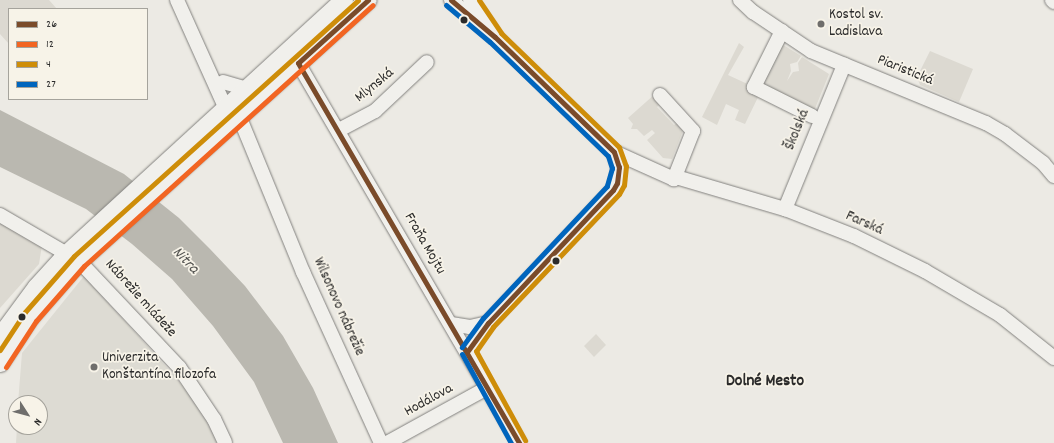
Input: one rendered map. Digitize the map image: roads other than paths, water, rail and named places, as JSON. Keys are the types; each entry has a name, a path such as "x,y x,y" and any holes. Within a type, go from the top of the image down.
{"main road":[{"path":"233,113 247,89 344,0"},
{"path":"0,337 37,287 73,257 233,113 298,63 368,0"},
{"path":"0,363 30,317 73,257"}],"street":[{"path":"176,0 233,113"},
{"path":"186,0 223,82 233,113"},
{"path":"451,0 496,37"},
{"path":"470,0 483,15 496,37"},
{"name":"Piaristická","path":"740,0 811,51 986,123 1005,134 1043,163 1054,176"},
{"path":"782,31 754,87 812,116"},
{"name":"Farská","path":"496,37 614,152 640,166 674,179 676,177 785,209 854,236 925,272 1000,315 1054,358"},
{"name":"Mlynská","path":"339,130 375,111 427,62"},
{"name":"Fraňa Mojtu","path":"298,63 339,130 519,443"},
{"name":"Školská","path":"785,209 844,64"},
{"path":"223,82 247,89"},
{"path":"660,95 695,126 674,179"},
{"name":"Wilsonovo nábrežie","path":"233,113 381,443"},
{"path":"468,352 488,323 605,198 617,183 619,176 614,152"},
{"path":"619,176 640,166"},
{"name":"Nábrežie mládeže","path":"0,215 88,267 179,367 214,419 225,443"},
{"path":"451,324 470,327 488,323"},
{"name":"Hodálova","path":"387,443 487,388"}],"water":[{"name":"Nitra","path":"0,110 124,174 179,218 245,286 283,336 313,388 338,443 283,443 254,382 213,326 172,279 132,244 86,209 0,167"}],"place":[{"name":"Kostol sv. Ladislava","path":"821,24"},
{"name":"Univerzita Konštantína filozofa","path":"94,367"}],"district":[{"name":"Dolné Mesto","path":"765,383"}]}
